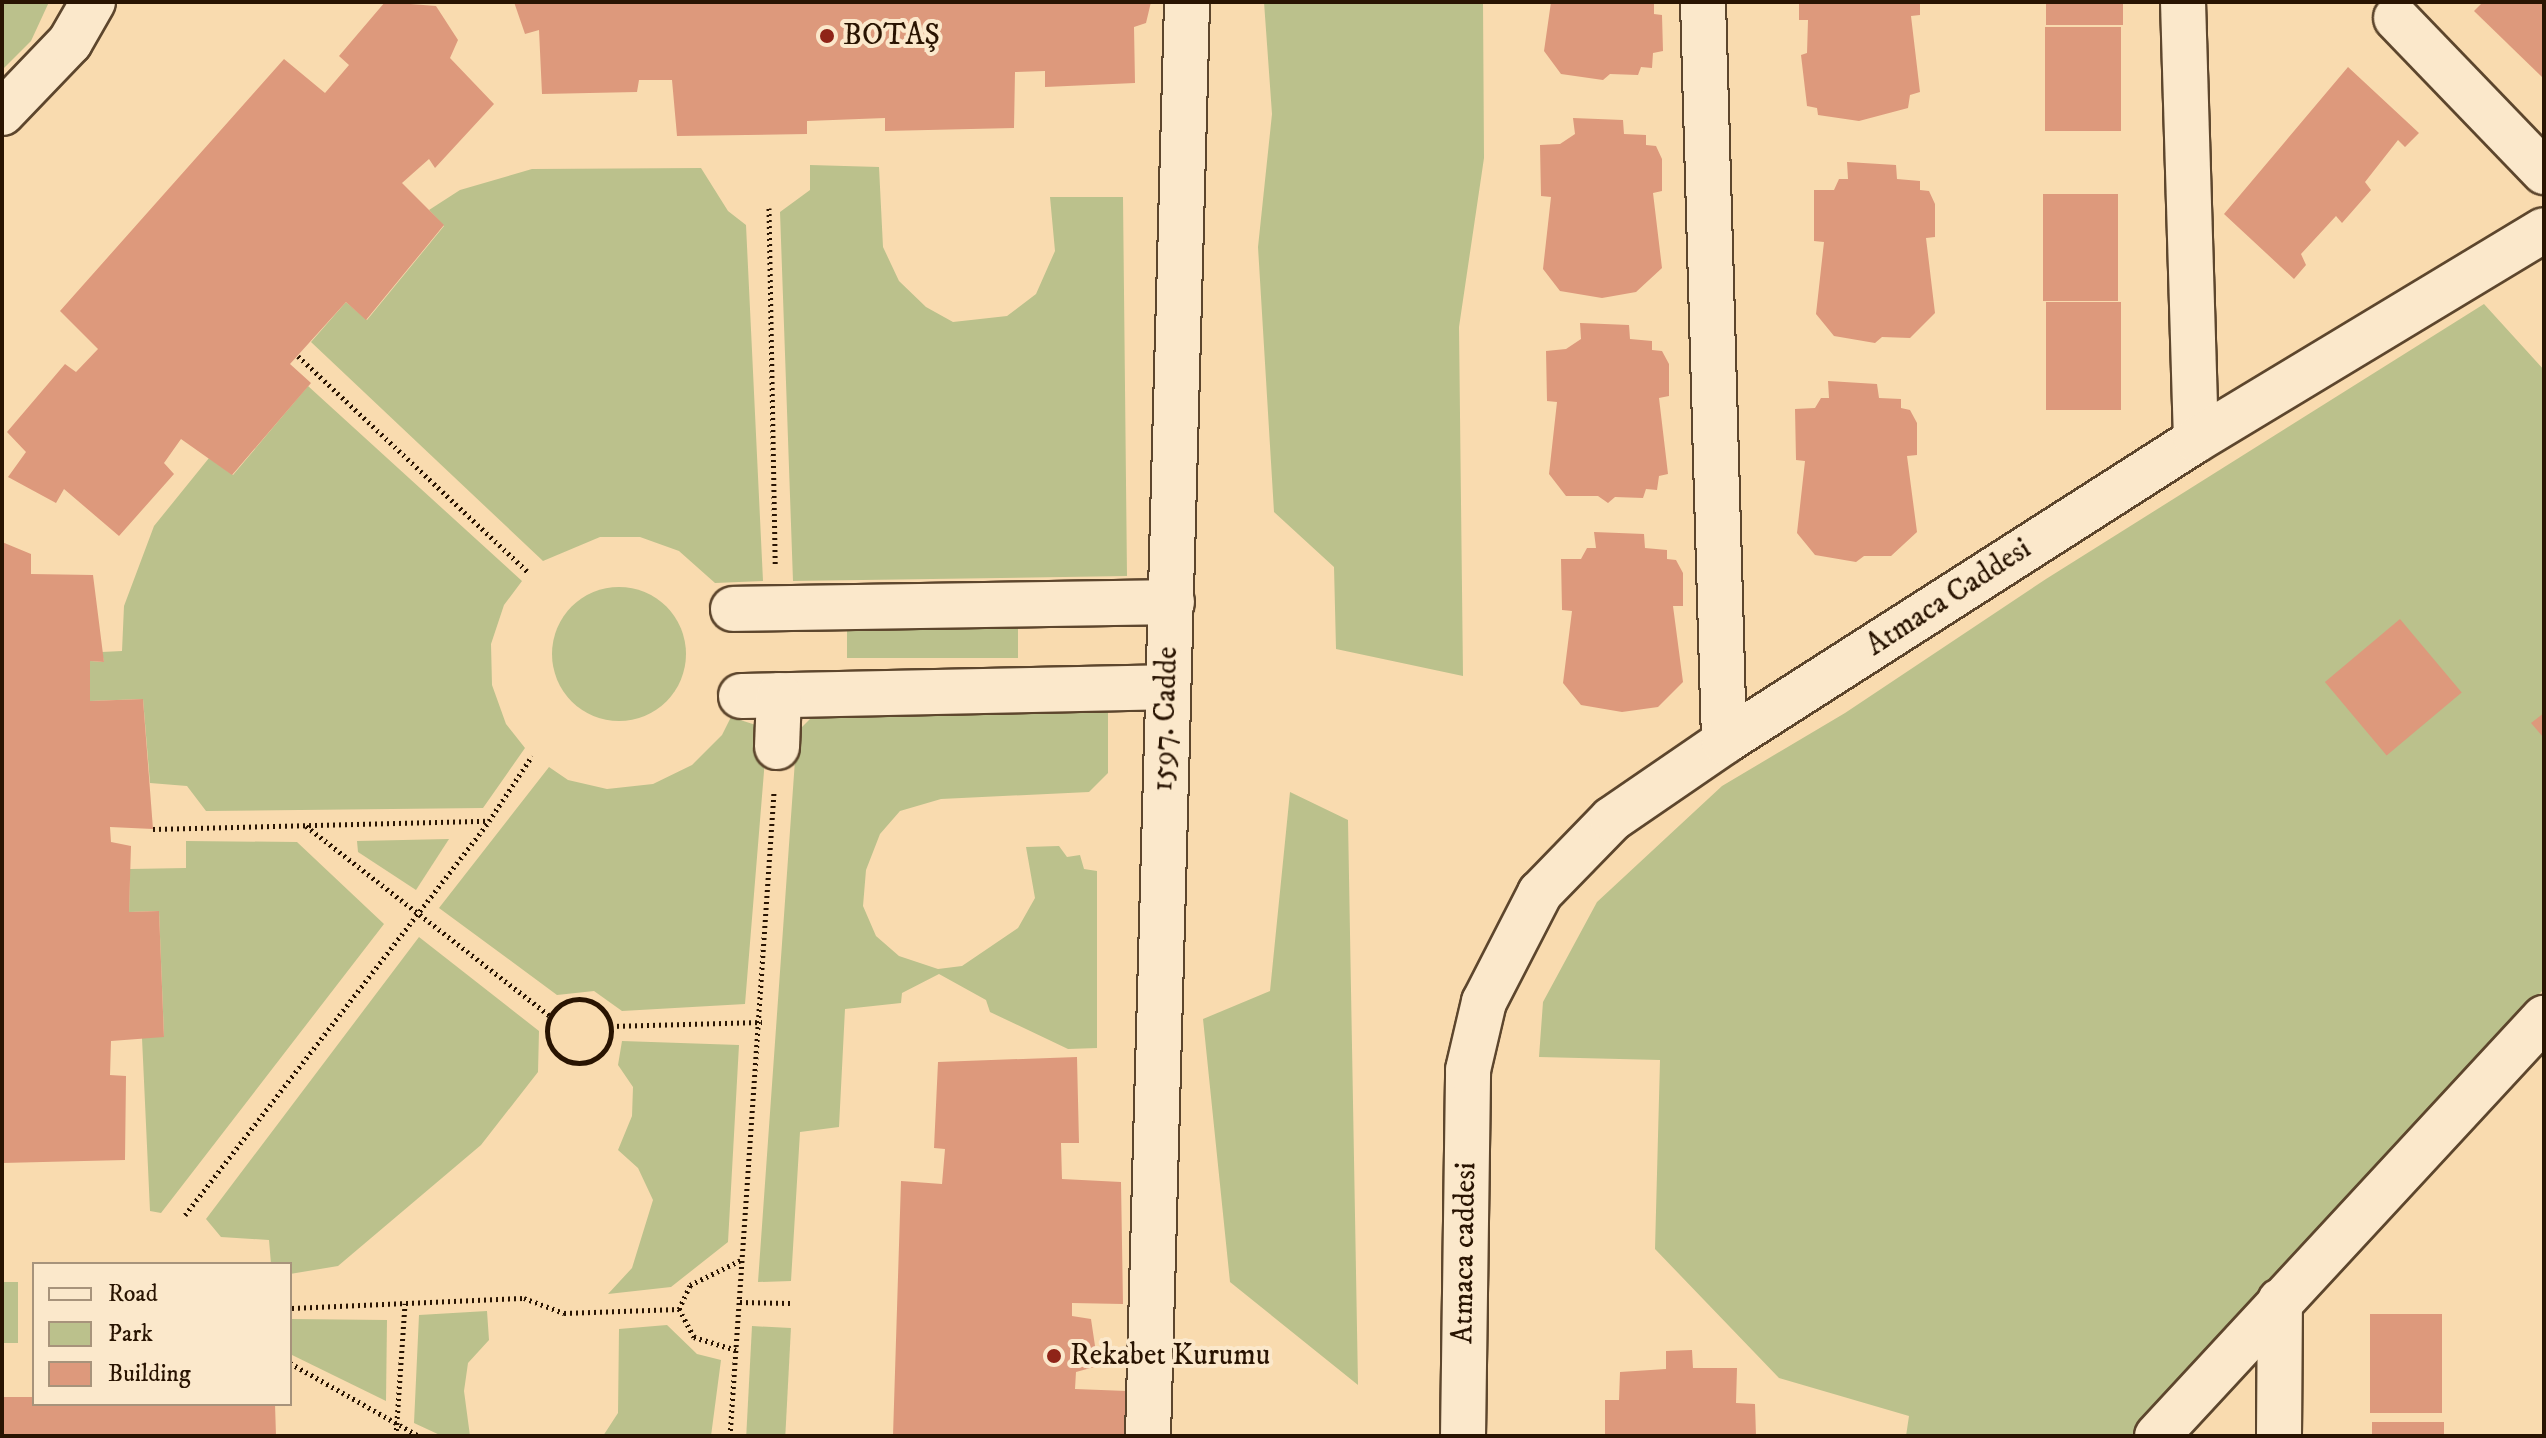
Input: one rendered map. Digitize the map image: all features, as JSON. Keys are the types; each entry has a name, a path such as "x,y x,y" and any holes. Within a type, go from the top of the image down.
{"street":[{"path":"2,113 70,42 93,2"},
{"name":"1597. Cadde","path":"1148,1436 1187,2"},
{"path":"1703,2 1724,742"},
{"path":"2183,2 2196,440"},
{"path":"2396,18 2544,172"},
{"name":"Atmaca Caddesi","path":"1468,1070 1484,1002 1540,893 1612,819 1724,742 2196,440 2536,247"},
{"path":"733,609 776,595 1172,602"},
{"path":"777,747 760,696 1166,687"},
{"path":"2157,1436 2544,1018"},
{"name":"Atmaca caddesi","path":"1463,1436 1468,1070"},
{"path":"2279,1436 2280,1301"}],"path":[{"path":"769,208 776,595"},
{"path":"298,356 528,572"},
{"path":"730,1436 762,1022 777,747"},
{"path":"185,1215 489,821 532,756"},
{"path":"153,829 489,821"},
{"path":"305,825 550,1016"},
{"path":"581,999 601,1007 611,1026 599,1056 568,1061 548,1039 550,1016 562,1003 581,999"},
{"path":"611,1026 762,1022"},
{"path":"679,1309 690,1285 743,1259"},
{"path":"292,1308 524,1298 564,1313 679,1309"},
{"path":"740,1302 790,1303"},
{"path":"396,1436 405,1303"},
{"path":"679,1309 694,1337 736,1350"},
{"path":"292,1364 419,1436"}],"green space":[{"path":"2,2 49,2 31,41 2,70"},
{"path":"1264,2 1483,2 1484,158 1459,327 1463,676 1336,649 1334,567 1274,512 1258,247 1272,114"},
{"path":"810,165 879,167 883,247 899,281 926,307 953,322 1007,316 1036,294 1055,251 1050,197 1123,197 1127,576 793,581 780,212 810,190"},
{"path":"701,168 728,211 746,225 763,581 715,583 679,551 640,537 600,537 543,561 311,342 346,302 367,320 444,226 429,210 460,190 532,169"},
{"path":"2484,304 2544,370 2544,989 2132,1436 1906,1436 1909,1416 1779,1378 1655,1249 1660,1060 1539,1057 1543,1002 1597,902 1722,786 1845,713 2046,579"},
{"path":"308,386 522,581 504,605 491,644 492,685 506,724 525,748 483,808 206,811 187,786 150,783 143,699 90,701 90,661 104,662 102,652 122,651 124,606 154,526 209,458 233,475"},
{"path":"619,587 645,592 667,606 681,628 686,654 681,680 667,702 645,716 619,721 593,716 571,702 557,680 552,654 557,628 571,606 593,592"},
{"path":"847,619 1018,619 1018,658 847,658"},
{"path":"1108,707 1108,773 1089,792 941,799 900,811 880,834 866,870 863,906 876,936 899,956 938,969 962,966 1018,928 1035,898 1026,847 1059,846 1067,857 1080,855 1084,869 1097,871 1097,1048 1068,1049 990,1012 986,1000 939,974 902,993 901,1003 845,1009 839,1127 800,1132 791,1281 758,1282 797,732 816,713"},
{"path":"731,717 762,727 766,747 745,1004 622,1011 594,991 557,995 439,908 549,767 568,780 607,789 653,784 692,765 722,735"},
{"path":"1290,792 1348,820 1358,1385 1230,1282 1203,1019 1270,991"},
{"path":"449,839 416,890 358,852 357,841"},
{"path":"186,841 297,842 384,924 161,1213 150,1211 142,1038 164,1036 159,911 129,912 130,869 186,868"},
{"path":"419,937 539,1031 538,1072 481,1145 338,1266 292,1274 292,1262 271,1262 269,1240 221,1237 206,1219"},
{"path":"622,1041 739,1045 728,1242 671,1287 608,1294 632,1268 653,1200 638,1168 618,1150 632,1116 633,1087 618,1065"},
{"path":"2,1282 18,1282 18,1343 2,1343"},
{"path":"487,1311 489,1340 468,1363 464,1391 470,1436 442,1436 414,1423 419,1315"},
{"path":"292,1319 387,1320 386,1401 292,1355"},
{"path":"667,1325 697,1354 721,1360 711,1436 603,1436 618,1413 619,1329"},
{"path":"752,1326 791,1328 785,1436 746,1436"}],"building":[{"path":"385,2 436,6 458,40 450,58 494,104 435,168 429,159 402,183 444,225 366,320 346,302 290,364 311,383 232,475 181,439 164,463 174,474 119,536 64,489 56,503 8,477 26,452 7,432 65,364 76,372 98,349 60,311 284,59 325,93 349,65 339,56"},
{"path":"514,2 1151,2 1146,23 1134,27 1135,83 1045,87 1045,71 1015,72 1014,128 885,131 885,118 807,121 807,134 677,136 672,80 639,80 637,92 542,94 539,30 525,34"},
{"path":"1551,2 1654,2 1654,14 1662,15 1663,51 1653,53 1652,68 1641,67 1638,75 1610,74 1603,80 1561,74 1544,51"},
{"path":"1799,2 1920,2 1920,15 1911,16 1920,92 1910,95 1908,108 1859,121 1818,115 1817,108 1807,106 1801,55 1807,53 1808,20 1799,20"},
{"path":"2046,2 2123,2 2123,25 2046,25"},
{"path":"2483,2 2544,2 2542,77 2474,11"},
{"path":"2045,27 2121,27 2121,131 2045,131"},
{"path":"2348,67 2419,133 2405,147 2398,140 2365,182 2371,190 2342,223 2336,216 2301,254 2306,265 2294,279 2224,214"},
{"path":"1573,118 1623,120 1624,134 1646,135 1646,145 1656,146 1662,159 1662,191 1653,193 1662,268 1636,292 1602,298 1560,291 1543,269 1551,197 1541,196 1540,145 1560,144 1575,134"},
{"path":"1847,162 1896,165 1897,179 1920,181 1920,190 1929,191 1935,204 1935,237 1926,238 1935,313 1910,338 1882,337 1875,343 1834,336 1816,314 1824,242 1814,241 1814,190 1834,190 1839,179 1848,179"},
{"path":"2043,194 2118,194 2118,301 2043,301"},
{"path":"2046,302 2121,302 2121,410 2046,410"},
{"path":"1580,323 1629,325 1630,339 1652,341 1652,350 1662,351 1669,364 1669,396 1659,398 1668,474 1659,476 1657,490 1646,489 1643,498 1615,497 1608,503 1598,496 1566,496 1549,474 1557,402 1547,401 1546,351 1566,349 1581,339"},
{"path":"1828,381 1877,384 1879,398 1901,399 1901,408 1910,410 1917,423 1917,455 1907,456 1917,532 1891,556 1864,556 1856,562 1815,555 1797,533 1805,461 1796,460 1795,409 1815,408 1821,398 1829,398"},
{"path":"1594,532 1644,534 1645,548 1667,550 1667,559 1676,560 1683,573 1683,606 1673,606 1683,682 1658,707 1622,712 1581,705 1563,683 1572,611 1562,610 1561,559 1581,559 1587,548 1596,548"},
{"path":"2,542 31,554 31,574 93,575 104,662 90,661 90,701 143,699 153,829 110,827 111,842 131,846 129,912 159,911 164,1037 111,1041 110,1075 126,1076 125,1160 2,1163"},
{"path":"2400,619 2462,693 2387,756 2325,682"},
{"path":"2544,713 2544,738 2531,723"},
{"path":"1077,1057 1079,1143 1061,1143 1062,1179 1121,1182 1123,1304 1072,1303 1072,1316 1091,1319 1098,1366 1076,1372 1075,1389 1127,1391 1129,1436 893,1436 901,1181 942,1184 945,1149 934,1148 938,1062"},
{"path":"2370,1314 2442,1314 2442,1413 2370,1413"},
{"path":"1692,1350 1693,1368 1737,1368 1736,1403 1755,1404 1756,1436 1605,1436 1605,1400 1619,1400 1620,1372 1666,1369 1666,1351"},
{"path":"2,1397 32,1397 32,1406 275,1406 276,1436 2,1436"},
{"path":"2372,1422 2444,1422 2444,1436 2372,1436"}],"place":[{"name":"BOTAŞ","path":"827,36"},
{"name":"Rekabet Kurumu","path":"1054,1356"}]}
